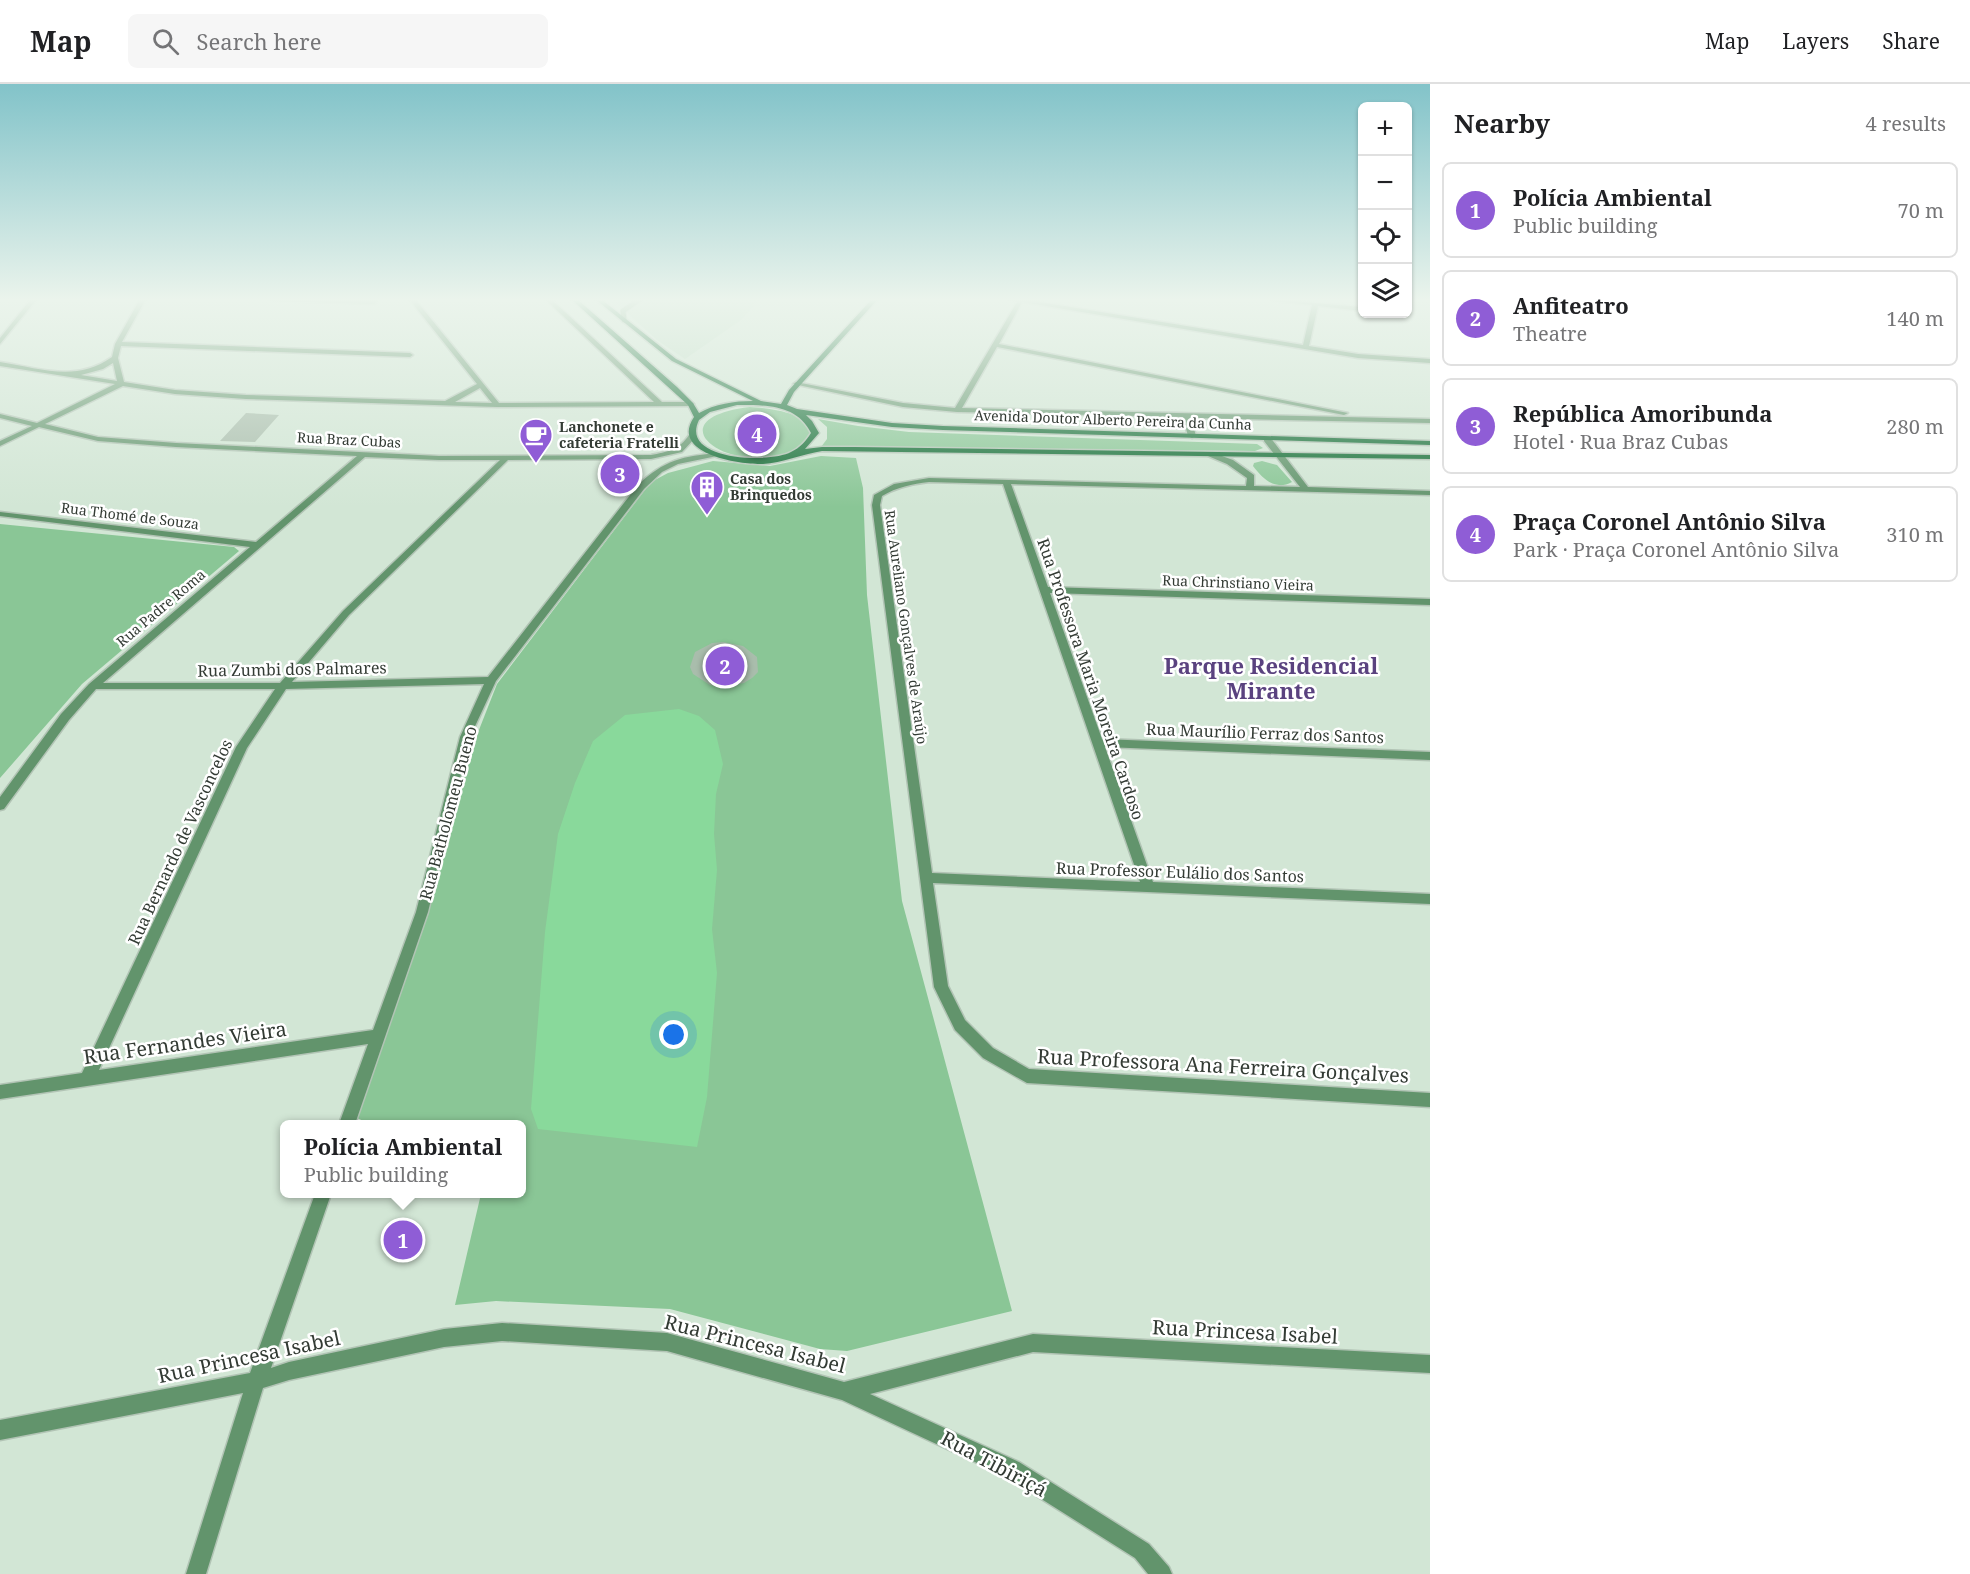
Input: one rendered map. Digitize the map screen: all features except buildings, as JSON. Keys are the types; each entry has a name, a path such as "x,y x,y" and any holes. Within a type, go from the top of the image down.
{"main road":[{"path":"652,369 691,404 698,417"},
{"path":"692,369 764,403"},
{"path":"783,406 793,388 811,369"},
{"path":"718,455 700,447 692,437 691,427 698,417 720,406 764,403 793,388"},
{"name":"Avenida Doutor Alberto Pereira da Cunha","path":"764,403 796,411 892,425 933,428 1430,443"},
{"path":"796,411 811,423 815,433 810,444 797,453"},
{"name":"Avenida Doutor Alberto Pereira da Cunha","path":"718,455 740,460 761,461 822,449 855,449 1430,456"}],"street":[{"path":"26,369 175,392 246,397 496,405 691,404"},
{"path":"68,376 99,369"},
{"path":"118,369 121,384"},
{"path":"467,369 496,405"},
{"path":"623,369 660,404"},
{"path":"957,410 981,369"},
{"path":"1116,369 1380,420"},
{"path":"0,444 121,384"},
{"path":"446,404 480,385"},
{"path":"793,388 903,405 957,410 1430,421"},
{"path":"1186,414 1192,436"},
{"name":"Rua Braz Cubas","path":"0,416 98,439 439,458 628,457 674,454 686,447 692,437"},
{"path":"1267,439 1306,490"},
{"name":"Rua Padre Roma","path":"0,806 65,717 93,686 364,454"},
{"path":"1211,454 1243,469 1251,477 1250,488"},
{"name":"Rua Batholomeu Bueno","path":"349,1120 422,912 465,737 491,680 659,468 676,462 718,455"},
{"name":"Rua Bernardo de Vasconcelos","path":"87,1079 242,747 283,686 346,613 507,457"},
{"path":"628,457 650,465 654,468 653,474"},
{"name":"Rua Aureliano Gonçalves de Araújo","path":"960,1025 941,987 876,505 878,495 905,482 930,480 1430,493"},
{"name":"Rua Professora Maria Moreira Cardoso","path":"1006,482 1148,886"},
{"name":"Rua Thomé de Souza","path":"0,514 258,545"},
{"name":"Rua Chrinstiano Vieira","path":"1044,591 1430,602"},
{"name":"Rua Zumbi dos Palmares","path":"93,686 283,686 491,680"},
{"name":"Rua Maurílio Ferraz dos Santos","path":"1098,743 1430,756"},
{"name":"Rua Professor Eulálio dos Santos","path":"928,878 1430,900"},
{"name":"Rua Professora Ana Ferreira Gonçalves","path":"960,1025 988,1053 1028,1076 1430,1100"},
{"name":"Rua Fernandes Vieira","path":"0,1092 377,1036"},
{"path":"196,1574 257,1382 322,1198"},
{"name":"Rua Princesa Isabel","path":"0,1430 257,1382 289,1371 444,1338 502,1332 667,1342 844,1391 1033,1343 1430,1364"},
{"name":"Rua Tibiriçá","path":"844,1391 1012,1469 1142,1551 1162,1574"}],"shaded area":[{"path":"750,407 779,411 800,418 808,424 811,431 809,440 792,453 758,458 737,456 719,450 707,441 703,431 707,421 722,413"},
{"path":"818,419 909,432 1257,444 1263,448 1255,451 821,447 827,439 827,427"},
{"path":"821,456 856,458 863,488 867,595 902,901 1012,1311 847,1351 820,1349 670,1309 496,1301 455,1305 480,1198 526,1198 526,1120 361,1120 357,1118 426,917 466,763 497,684 651,482 668,473 713,461 770,466"},
{"path":"1262,461 1277,465 1292,482 1280,485 1265,479 1253,466 1254,463"},
{"path":"0,524 234,547 239,551 82,684 0,778"},
{"path":"679,709 699,716 715,730 723,764 716,794 714,834 717,870 712,929 717,973 707,1097 697,1147 538,1129 531,1109 545,932 558,834 575,783 593,741 625,715"}],"place":[{"name":"Praça Coronel Antônio Silva","path":"757,434"},
{"name":"Lanchonete e cafeteria Fratelli","path":"536,464"},
{"name":"República Amoribunda","path":"620,474"},
{"name":"Casa dos Brinquedos","path":"707,516"},
{"name":"Anfiteatro","path":"725,666"},
{"name":"Polícia Ambiental","path":"403,1240"}],"district":[{"name":"Parque Residencial Mirante","path":"1271,678"}]}
